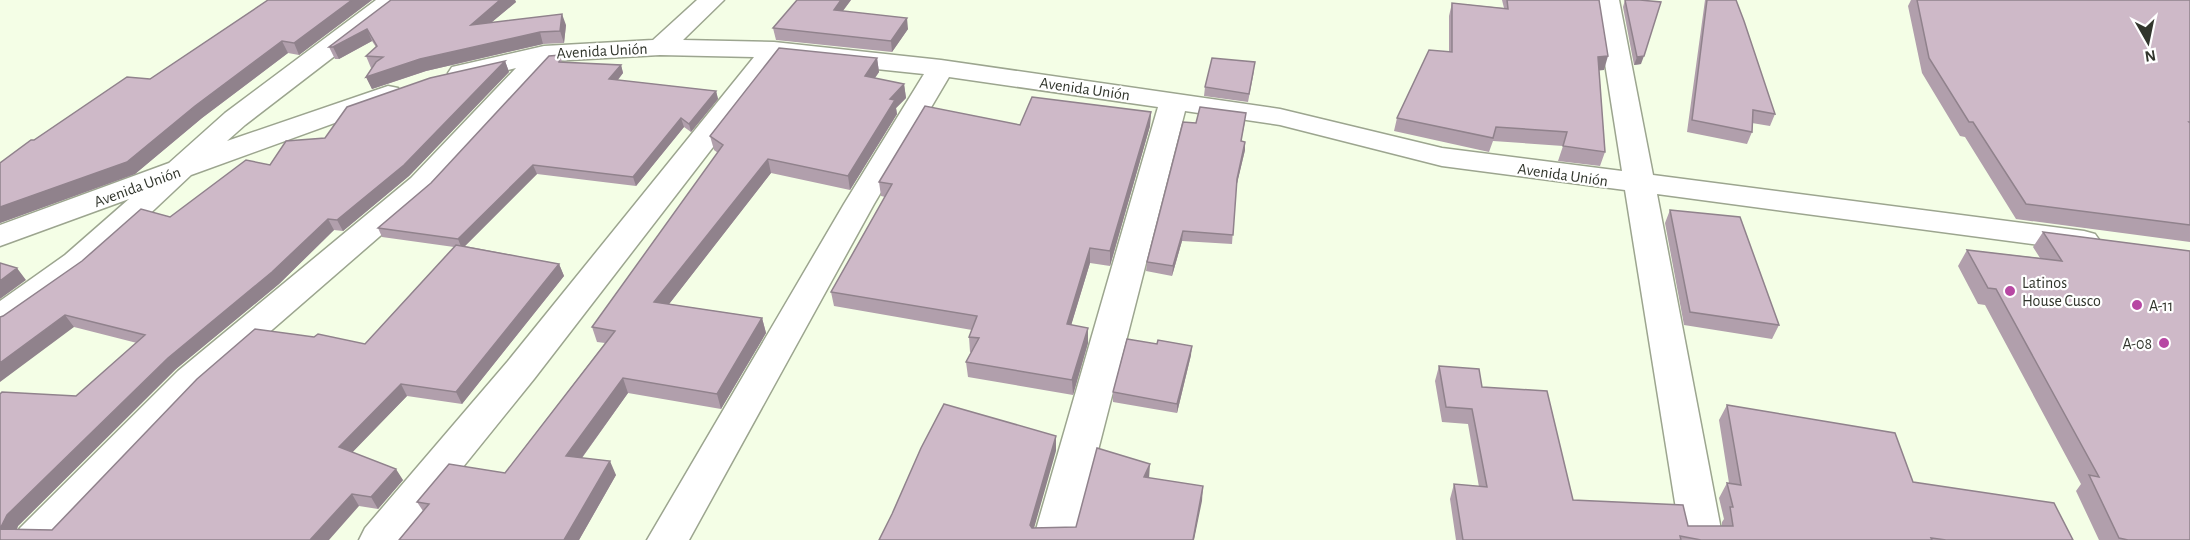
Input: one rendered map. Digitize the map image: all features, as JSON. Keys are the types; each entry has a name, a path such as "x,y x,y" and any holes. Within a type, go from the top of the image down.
{"street":[{"path":"0,318 77,263 235,119 393,0"},
{"path":"660,47 712,0"},
{"path":"1607,0 1702,540"},
{"name":"Avenida Unión","path":"0,236 297,125 426,82 544,54 660,47 774,50 941,68 1280,117 1442,157 2108,244"},
{"path":"380,540 521,370 774,50"},
{"path":"35,540 191,380 422,184 544,54"},
{"path":"668,540 853,214 941,68"},
{"path":"1054,540 1174,101"}],"building":[{"path":"268,0 352,0 294,43 282,41 195,106 127,162 0,207 0,163 127,77 150,79"},
{"path":"391,0 500,0 471,25 562,14 560,31 540,32 420,59 366,77 376,62 383,57 366,56 377,46 367,29 329,47"},
{"path":"797,0 841,0 834,10 907,18 891,41 773,28"},
{"path":"1507,0 1599,0 1608,56 1598,57 1605,152 1563,146 1567,132 1496,127 1493,138 1397,118 1429,50 1452,52 1452,3 1508,9"},
{"path":"1625,0 1661,2 1644,56 1637,57"},
{"path":"1707,0 1736,0 1744,21 1775,114 1753,110 1752,132 1692,120"},
{"path":"1917,0 2190,0 2190,225 2026,204 1973,122 1969,122 1929,58"},
{"path":"779,48 877,58 865,76 904,84 890,99 895,100 848,176 768,159 654,302 762,318 717,394 623,378 566,456 610,461 564,540 399,540 429,504 417,502 449,464 505,473 615,331 592,327 723,145 710,136"},
{"path":"560,55 559,62 621,65 609,79 716,91 689,124 681,118 633,177 533,165 458,239 378,228 431,183 549,56"},
{"path":"1212,58 1255,62 1249,94 1205,87"},
{"path":"505,61 404,165 337,220 328,219 272,272 168,358 7,515 0,529 0,394 2,392 76,396 145,335 65,315 0,363 0,317 82,261 141,209 170,217 246,160 270,165 286,141 325,138 347,107 430,78"},
{"path":"1032,97 1151,112 1110,251 1090,248 1067,324 1088,328 1072,380 966,362 979,338 969,337 977,316 831,292 892,184 879,182 925,106 1020,125"},
{"path":"1200,107 1246,113 1241,141 1245,142 1237,179 1233,235 1183,231 1173,266 1147,262 1183,122 1196,123"},
{"path":"1670,210 1740,217 1779,325 1690,312"},
{"path":"2043,232 2190,251 2190,540 2119,538 2089,475 2099,477 1996,289 1988,288 1967,250 2062,261"},
{"path":"456,245 559,264 456,392 401,384 339,447 396,469 371,497 352,494 310,540 0,540 0,529 52,530 197,379 255,329 314,337 318,334 365,344"},
{"path":"0,263 17,268 0,281"},
{"path":"1127,339 1157,344 1158,340 1192,346 1177,404 1113,392"},
{"path":"1439,366 1479,369 1482,387 1547,391 1573,500 1683,505 1688,526 1733,526 1730,507 1733,507 1727,483 1741,485 1727,405 1895,433 1913,482 2054,503 2073,540 1931,538 1932,540 1701,540 1680,536 1681,540 1463,540 1454,484 1487,487 1472,409 1446,407"},
{"path":"944,404 1056,436 1030,525 1032,528 1076,527 1097,448 1150,464 1144,477 1203,486 1193,540 879,540"}],"place":[{"name":"Latinos House Cusco","path":"2010,291"},
{"name":"A-11","path":"2137,305"},
{"name":"A-08","path":"2164,343"}]}
